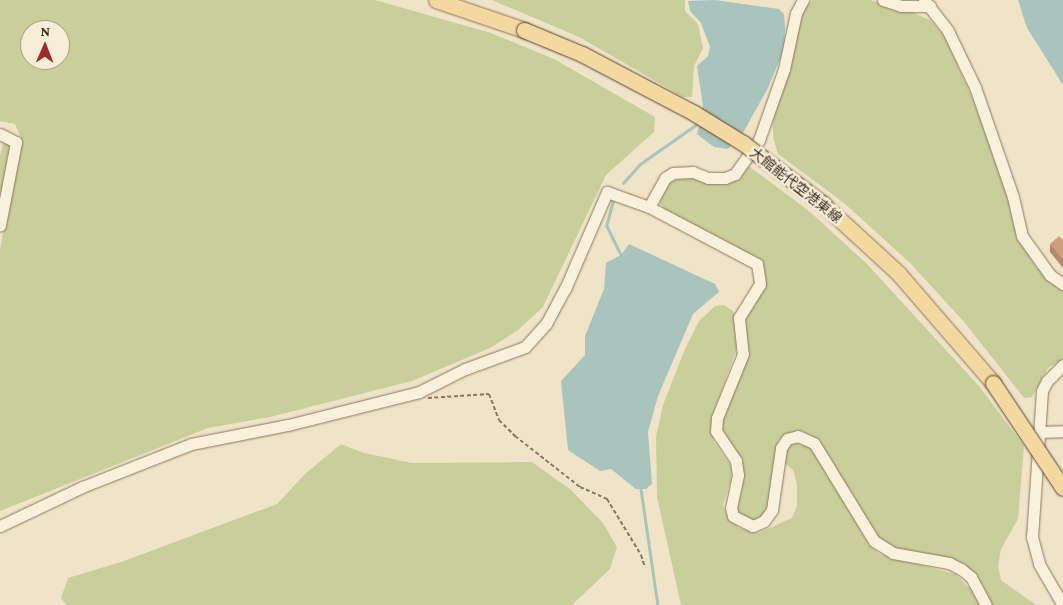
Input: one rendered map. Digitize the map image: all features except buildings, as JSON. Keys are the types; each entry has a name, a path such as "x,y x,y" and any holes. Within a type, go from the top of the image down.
{"main road":[{"name":"大館能代空港東線","path":"436,0 524,30 582,54 694,113 743,143 823,204 899,274 992,383 1063,488"}],"street":[{"path":"649,207 665,178 673,173 693,172 717,178 735,174 758,140 784,69 796,13 803,0"},
{"path":"882,0 902,6 927,3 948,31 975,88 1014,196 1022,236 1050,275 1063,284"},
{"path":"0,134 16,142 0,225"},
{"path":"0,526 82,487 191,444 288,425 419,392 465,370 525,347 546,324 565,289 607,192 649,207 749,257 757,264 760,273 760,284 739,318 744,354 717,418 716,431 736,461 738,475 731,507 733,516 753,526 764,522 772,510 781,448 787,439 798,436 814,443 874,541 892,553 949,563 961,569 971,577 986,605"},
{"path":"1063,365 1047,381 1042,391 1032,537 1038,564 1063,605"},
{"path":"1039,432 1063,431"}],"path":[{"path":"419,392 423,398 430,399 489,394 499,420 515,436 580,487 607,499 641,555 645,567"}],"green space":[{"path":"0,0 375,0 491,33 554,59 655,117 654,132 606,175 543,307 518,330 490,348 412,381 270,417 208,428 0,511 0,249 21,138 15,124 0,121"},
{"path":"492,0 685,0 685,11 698,24 703,48 694,66 692,97 683,97 579,37"},
{"path":"812,0 870,0 912,12 930,20 945,37 981,117 1012,206 1019,239 1036,267 1063,289 1063,359 1048,368 1032,397 1024,398 965,323 911,264 844,203 778,154 773,137 773,119 790,65 799,16"},
{"path":"6,141 10,144 0,203 0,156 3,143"},
{"path":"750,167 809,211 867,264 979,386 1024,446 1018,519 1001,549 998,566 1001,580 1036,605 989,605 982,584 962,565 888,548 878,539 816,438 802,431 789,433 779,440 768,506 760,519 749,521 735,511 742,474 719,427 747,354 743,319 764,285 764,271 759,260 664,209 660,202 661,191 668,180 695,177 706,180"},
{"path":"724,305 733,311 738,324 738,345 712,417 712,431 714,442 731,466 731,480 723,505 728,518 739,528 758,533 792,518 797,506 797,485 793,470 783,462 787,445 793,443 808,446 816,454 869,545 879,554 955,574 976,595 981,605 681,605 657,497 656,437 663,405 685,349 699,321 715,306"},
{"path":"341,444 364,453 412,463 532,462 571,490 603,523 617,547 610,569 572,605 66,605 61,598 68,578 124,561 277,504 306,473"}],"water":[{"path":"715,0 779,9 784,14 784,49 768,88 744,131 728,149 714,147 697,134 703,106 697,66 708,56 710,47 701,23 690,11 688,1"},
{"path":"1018,0 1063,0 1063,85 1027,28"},
{"path":"629,244 715,284 719,292 693,314 658,396 648,432 652,484 646,489 636,489 611,469 600,471 568,450 561,381 585,355 585,336 604,289 606,263 621,255"}],"waterway":[{"path":"623,183 640,164 700,122"},
{"path":"614,199 607,226 621,255"},
{"path":"641,489 658,605"}]}
